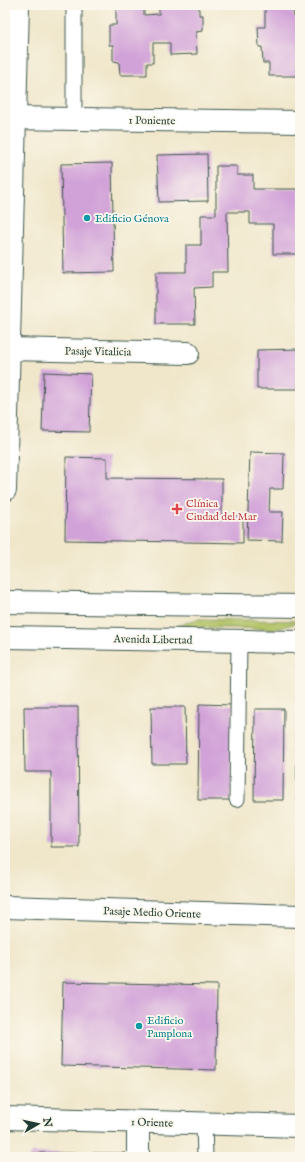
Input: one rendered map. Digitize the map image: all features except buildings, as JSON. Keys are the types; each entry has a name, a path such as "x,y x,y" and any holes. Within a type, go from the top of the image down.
{"street":[{"path":"5,490 9,349 7,325 10,118 18,5"},
{"name":"1 Poniente","path":"10,118 300,122"},
{"name":"Pasaje Vitalicia","path":"9,349 188,353"},
{"path":"5,602 300,606"},
{"name":"Avenida Libertad","path":"5,637 300,642"},
{"name":"Pasaje Medio Oriente","path":"5,907 300,916"},
{"name":"1 Oriente","path":"5,1118 300,1126"},
{"path":"138,1122 138,1157"}],"lane":[{"path":"74,5 74,119"},
{"path":"237,799 239,641"},
{"path":"204,1124 204,1157"}],"green space":[{"path":"197,619 300,622 277,629 175,627"}],"place":[{"name":"Edificio Génova","path":"87,218"},
{"name":"Clínica Ciudad del Mar","path":"177,509"},
{"name":"Edificio Pamplona","path":"139,1026"}]}
